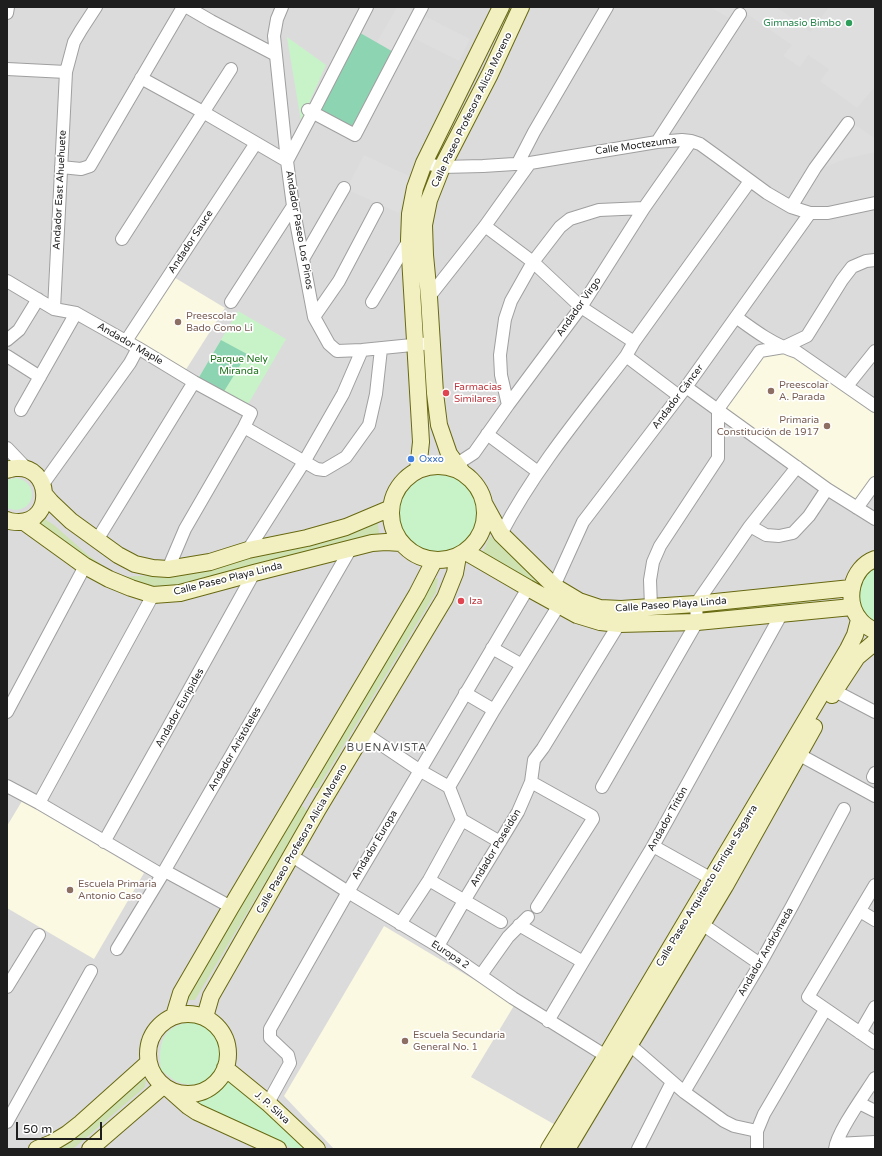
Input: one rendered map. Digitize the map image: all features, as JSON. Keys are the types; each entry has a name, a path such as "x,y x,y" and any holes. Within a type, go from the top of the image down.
{"street":[{"path":"7,13 8,7"},
{"name":"Andador East Ahuehuete","path":"54,309 66,72 74,42 96,7"},
{"path":"61,167 81,169 90,166 183,7"},
{"path":"188,7 211,21 276,55"},
{"name":"Andador Paseo Los Pinos","path":"282,7 277,19 274,36 293,206 314,317 329,344 337,351 382,349 432,343"},
{"path":"141,78 287,161 311,111 367,7"},
{"path":"311,111 355,135 422,7"},
{"name":"Calle Paseo Profesora Alicia Moreno","path":"418,470 421,442 410,240 410,214 415,188 424,163 501,7"},
{"name":"Calle Paseo Profesora Alicia Moreno","path":"459,468 449,454 439,425 435,394 424,225 429,200 442,167 490,74 521,7"},
{"path":"429,297 485,226 524,163 534,132 607,7"},
{"path":"657,142 740,14"},
{"path":"7,69 66,72"},
{"path":"122,239 231,69"},
{"path":"791,207 815,168 848,123"},
{"name":"Calle Moctezuma","path":"424,163 442,167 524,163 657,142 682,140 700,144 767,193 791,207 810,213 828,213 875,203"},
{"name":"Andador Virgo","path":"459,468 474,453 581,307 644,208 691,141"},
{"name":"Andador Sauce","path":"126,341 256,143"},
{"path":"501,534 514,508 545,460 626,356 634,342 750,181"},
{"path":"303,259 344,188"},
{"path":"230,302 293,206"},
{"path":"508,405 501,375 500,355 505,319 511,301 533,262 560,227 570,219 599,210 644,208"},
{"path":"314,317 339,280 377,209"},
{"name":"Andador Cáncer","path":"554,586 583,522 682,391 810,213"},
{"path":"485,226 533,262 581,307 634,342"},
{"path":"372,302 410,240"},
{"path":"651,607 650,580 653,562 660,546 718,458 718,409 760,351 784,348 807,336 842,280 852,267 866,261 875,260"},
{"name":"Andador Maple","path":"7,281 54,309 76,313 194,382 251,413 244,427"},
{"path":"7,340 19,330 38,299"},
{"path":"21,410 76,313"},
{"path":"736,316 754,330 784,348 797,352 875,406"},
{"path":"7,520 11,522 24,522 33,518 40,512 44,504 44,489 130,363 138,348"},
{"path":"168,569 186,529 244,427 317,469 324,470 346,457 369,425 376,394 382,349"},
{"path":"248,550 304,462 343,394 362,350"},
{"path":"847,386 875,351"},
{"path":"7,356 40,377"},
{"path":"626,356 682,391 718,409 827,489 875,519"},
{"path":"97,540 194,382"},
{"path":"487,434 538,472"},
{"path":"7,448 28,470 37,476 51,502 71,521 118,555 135,564 153,568 168,569 210,562 248,550 307,538 346,527 391,508"},
{"path":"433,466 459,468 473,481 481,492 485,505 485,522 478,539 462,554 446,560 434,561 421,558 410,552 401,543 395,532 391,520 391,508 394,496 408,476 418,470 433,466"},
{"path":"7,470 17,467 28,470"},
{"path":"602,787 697,622 696,604 750,526 798,467"},
{"path":"858,508 875,483"},
{"path":"750,526 766,535 779,536 793,532 809,516 827,489"},
{"name":"Calle Paseo Playa Linda","path":"485,505 501,534 554,586 579,601 600,608 621,609 696,604 851,588"},
{"name":"Calle Paseo Playa Linda","path":"24,522 84,566 109,579 153,595 180,593 372,543 401,543"},
{"name":"Andador Aristóteles","path":"117,949 164,873 352,548"},
{"name":"Calle Paseo Profesora Alicia Moreno","path":"204,1017 211,996 318,809 445,598 462,554"},
{"name":"Calle Paseo Playa Linda","path":"462,554 578,615 600,622 619,624 697,622 782,613 856,613"},
{"path":"875,559 862,567 855,577 851,588 856,613 867,627 875,631"},
{"path":"174,1016 181,992 417,594 434,561"},
{"path":"7,712 84,566"},
{"name":"Andador Euripides","path":"104,842 254,573"},
{"name":"Andador Europa","path":"268,1103 290,1063 288,1055 270,1038 270,1029 419,770 528,588"},
{"path":"39,803 153,595"},
{"path":"448,787 559,605"},
{"name":"Andador Tritón","path":"548,1021 653,846 782,613"},
{"name":"Calle Paseo Arquitecto Enrique Segarra","path":"549,1149 848,649 855,635 856,613"},
{"name":"Andador Poseidón","path":"438,946 518,812 531,782 534,760 543,748 619,624"},
{"name":"Calle Paseo Arquitecto Enrique Segarra","path":"567,1149 725,886 798,754 835,691 857,657 873,646"},
{"path":"492,648 522,665"},
{"path":"835,691 875,712"},
{"path":"465,693 494,710"},
{"path":"364,733 419,770 448,787 462,820 500,842"},
{"path":"798,754 875,796"},
{"path":"531,782 593,818 537,907"},
{"path":"7,786 39,803 104,842 231,907"},
{"path":"296,797 318,809"},
{"name":"Andador Andrómeda","path":"684,1092 760,964 844,809"},
{"path":"400,924 429,880 462,820"},
{"path":"653,846 725,886"},
{"name":"Europa 2","path":"292,856 348,892 438,946 548,1021 606,1056"},
{"path":"429,880 502,922"},
{"path":"875,885 808,997 875,1043"},
{"path":"860,911 875,920"},
{"path":"481,975 504,942 528,917"},
{"path":"702,924 760,964"},
{"path":"519,925 583,962"},
{"path":"7,987 39,935"},
{"path":"7,1122 90,971"},
{"path":"860,1033 875,1007"},
{"path":"757,1149 757,1130 764,1114 825,1010"},
{"path":"167,1088 179,1093 198,1093 207,1089 218,1080 225,1068 228,1059 227,1046 223,1034 215,1024 204,1017 196,1014 174,1016 164,1021 156,1029 150,1039 148,1051 148,1063 155,1076 167,1088 197,1112 278,1149"},
{"path":"630,1045 684,1092 724,1121 734,1126 757,1130"},
{"path":"38,1149 67,1134 148,1063"},
{"name":"J. P. Silva","path":"225,1068 268,1103 317,1149"},
{"path":"835,1146 846,1123 875,1078"},
{"path":"638,1149 672,1082"},
{"path":"95,1148 167,1088"},
{"path":"859,1103 875,1112"},
{"path":"835,1146 875,1142"}],"shaded area":[{"path":"7,7 875,7 875,1149 7,1149"},
{"path":"397,7 407,7 470,39 459,61 407,35 397,54 377,42"},
{"path":"710,7 775,7 810,32 829,7 875,7 875,87 857,108 820,81 829,69 808,55 800,67 783,56 792,45 741,10 734,21"},
{"path":"852,123 875,138 875,152 845,159 818,170"},
{"path":"364,155 409,176 399,213 346,189"},
{"name":"Preescolar Bado Como Li","path":"172,276 225,308 185,371 130,337"},
{"name":"Primaria Constitución de 1917","path":"789,350 875,409 875,476 856,505 724,411 760,356"},
{"name":"Escuela Primaria Antonio Caso","path":"22,801 144,873 94,959 7,908 7,826"},
{"name":"Escuela Secundaria General No. 1","path":"384,926 515,1004 471,1077 559,1127 546,1149 334,1149 284,1096"}],"green space":[{"path":"355,30 397,54 355,135 313,112"},
{"path":"287,37 326,65 301,121"},
{"name":"Parque Nely Miranda","path":"238,311 286,339 247,406 198,379"},
{"path":"221,340 247,354 223,393 198,379"},
{"path":"439,475 454,478 467,487 476,500 479,515 476,530 467,543 454,552 439,555 424,552 411,543 402,530 399,515 402,500 411,487 424,478"},
{"path":"16,478 24,481 30,486 32,492 31,499 28,504 23,508 16,510 7,508 7,480"},
{"path":"40,516 54,525 88,555 119,577 181,574 377,517 380,539 153,590 127,585 31,523"},
{"path":"490,536 551,590 647,613 648,620 575,613 481,556"},
{"path":"875,567 875,622 865,613 858,594 861,581 865,575"},
{"path":"438,578 436,592 318,788 314,788 311,786 428,581"},
{"path":"837,594 838,598 711,615 711,607"},
{"path":"300,805 304,807 307,812 195,1000 185,1000"},
{"path":"192,1022 204,1025 214,1033 220,1042 222,1053 220,1064 215,1073 208,1080 197,1084 185,1084 173,1079 161,1070 160,1052 164,1037 168,1032 174,1027"},
{"path":"140,1076 146,1080 145,1087 73,1149 51,1149"},
{"path":"229,1077 314,1149 294,1149 191,1101 218,1088"}],"place":[{"name":"Gimnasio Bimbo","path":"849,23"},
{"name":"Preescolar Bado Como Li","path":"178,322"},
{"name":"Preescolar A. Parada","path":"771,391"},
{"name":"Farmacias Similares","path":"446,393"},
{"name":"Primaria Constitución de 1917","path":"827,426"},
{"name":"Oxxo","path":"411,459"},
{"name":"Iza","path":"461,601"},
{"name":"Escuela Primaria Antonio Caso","path":"70,890"},
{"name":"Escuela Secundaria General No. 1","path":"405,1041"}],"district":[{"name":"BUENAVISTA","path":"387,748"}]}
